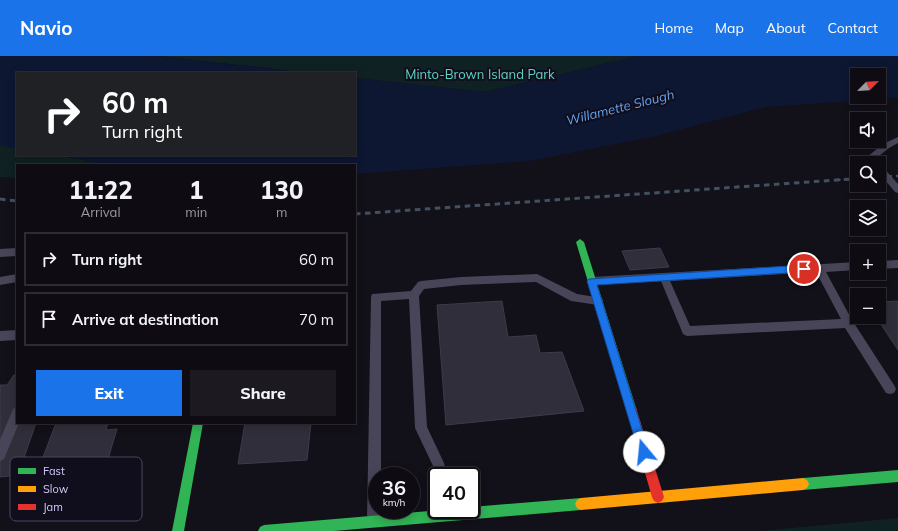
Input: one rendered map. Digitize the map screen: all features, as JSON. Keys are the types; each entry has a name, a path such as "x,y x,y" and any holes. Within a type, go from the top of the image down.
{"main road":[{"path":"580,242 658,497"},
{"path":"178,531 198,424"},
{"path":"480,510 658,497 898,476"},
{"path":"264,531 374,522 428,515"}],"lane":[{"path":"874,156 886,146 898,140"},
{"path":"886,175 898,190"},
{"path":"0,254 16,252"},
{"path":"886,265 898,264"},
{"path":"592,281 850,266"},
{"path":"819,268 848,323 890,389"},
{"path":"664,277 687,331 848,323"},
{"path":"0,280 16,278"},
{"path":"440,467 421,428 414,295 421,285 461,281 537,278 575,298 598,301"},
{"path":"374,522 376,297 414,295"},
{"path":"0,336 16,335"},
{"path":"0,455 16,415"}],"green space":[{"name":"Minto-Brown Island Park","path":"156,56 638,56 485,92 356,78 356,72 301,72"},
{"path":"0,145 16,148 16,156 62,156 106,164 16,164 16,178 0,177"},
{"path":"898,518 898,531 759,531"}],"water":[{"path":"0,56 156,56 301,72 16,72 16,148 0,145"},
{"name":"Willamette Slough","path":"638,56 898,56 898,98 886,99 886,68 850,68 850,101 766,107 656,136 530,161 356,174 356,164 106,164 62,156 356,156 356,78 485,92"}],"building":[{"path":"660,248 669,267 630,270 622,251"},
{"path":"502,301 508,337 536,335 540,353 562,352 584,411 446,425 437,305"},
{"path":"898,301 898,350 881,324 886,324 886,302"},
{"path":"14,375 16,375 16,424 36,424 24,457 10,457 10,476 0,477 0,385 7,385"},
{"path":"56,424 108,424 106,430 117,429 109,457 43,457"},
{"path":"245,424 311,424 307,460 238,464"}],"railway":[{"path":"886,177 898,176"},
{"path":"839,180 850,179"},
{"path":"839,180 850,179"},
{"path":"356,214 839,180"},
{"path":"0,199 16,201"}],"traffic: fast":[{"path":"580,242 632,411"},
{"path":"178,531 198,424"},
{"path":"803,484 898,476"},
{"path":"264,531 581,504"}],"traffic: slow":[{"path":"581,504 803,484"}],"traffic: jam":[{"path":"632,411 658,497"}],"route":[{"path":"644,452 592,281 804,269"}]}
